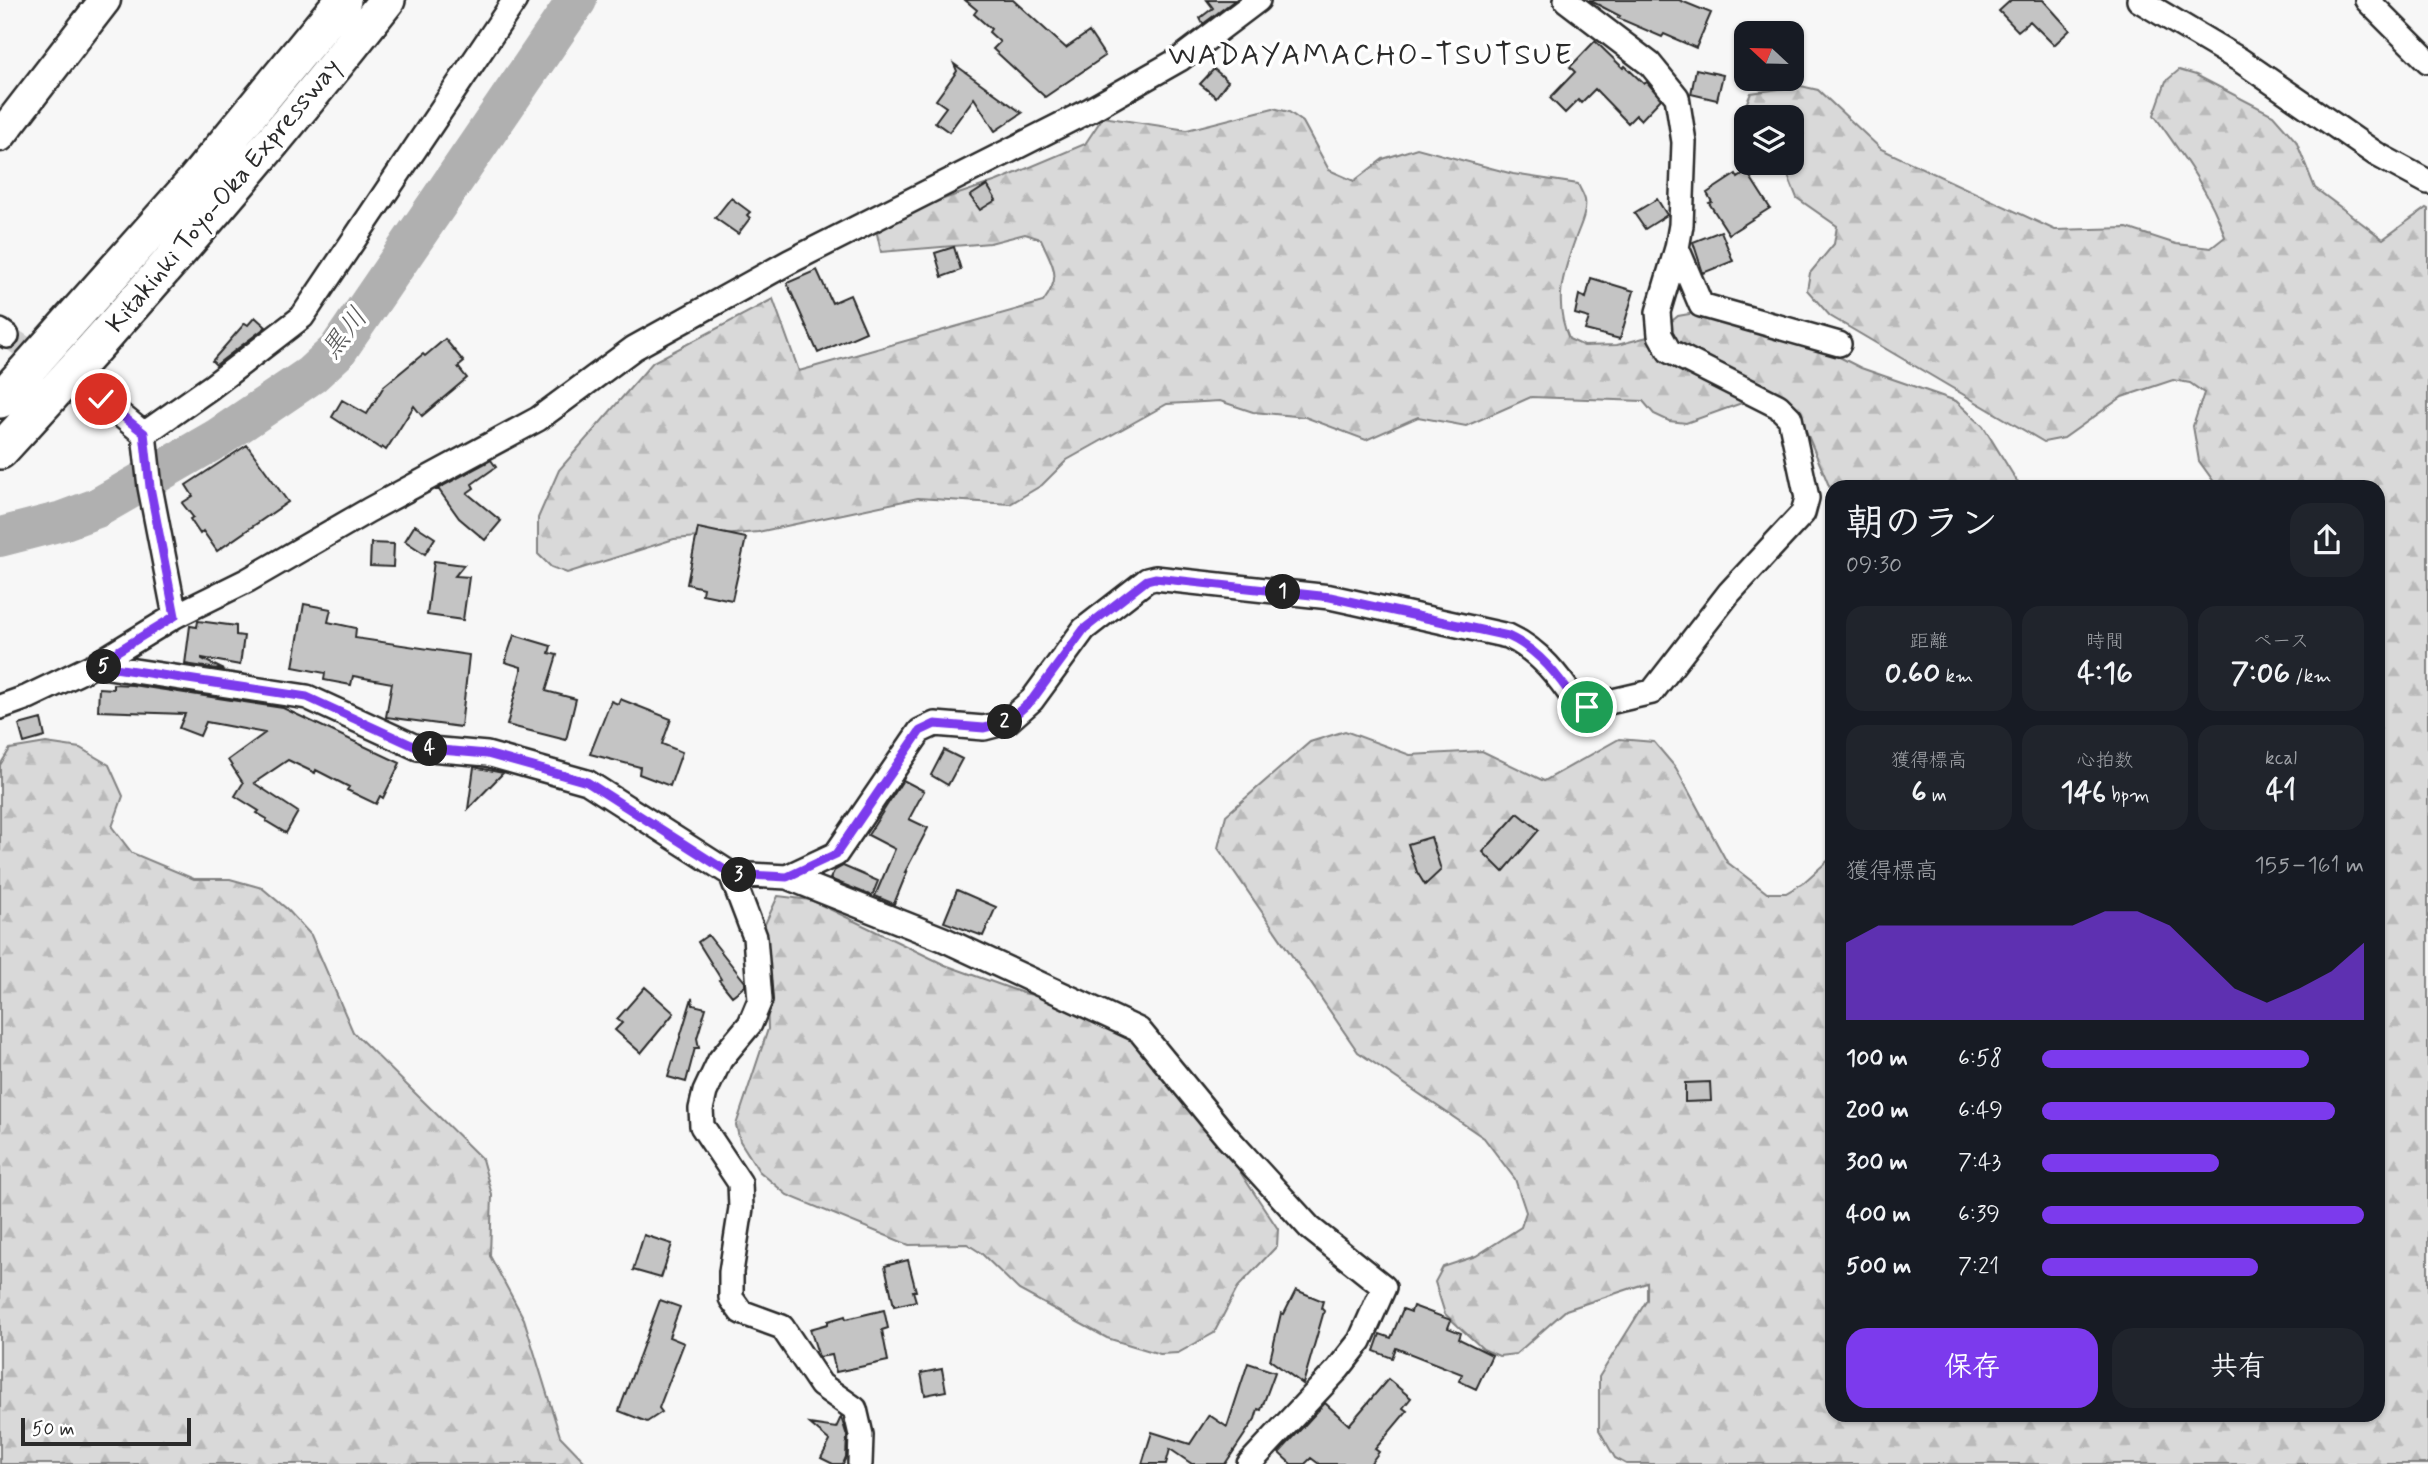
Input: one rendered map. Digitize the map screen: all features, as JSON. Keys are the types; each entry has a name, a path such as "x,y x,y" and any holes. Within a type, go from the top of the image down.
{"highway":[{"name":"Kitakinki Toyo-Oka Expressway","path":"0,400 194,181 343,0"},
{"name":"Kitakinki Toyo-Oka Expressway","path":"0,451 121,320 228,197 387,0"}],"main road":[{"path":"0,136 105,0"}],"street":[{"path":"144,433 211,387 302,317 514,0"},
{"path":"0,707 28,697 95,665 175,616 248,580 369,510 538,419 634,348 789,262 1090,110 1180,59 1258,0"},
{"path":"787,877 836,854 920,731 935,724 984,728 1007,722 1032,700 1084,629 1147,580 1155,578 1330,597 1508,636 1527,645 1558,676 1578,705 1587,707 1652,692 1729,593 1803,513 1807,498 1790,418 1778,406 1669,351 1660,335 1658,312 1681,225 1684,142 1677,97 1650,64 1566,0"},
{"path":"2139,0 2240,60 2376,154 2428,182"},
{"path":"2367,0 2428,61"},
{"path":"1677,248 1701,306 1839,344"},
{"path":"101,399 144,433 150,487 175,616"},
{"path":"95,665 307,697 418,748 487,754 587,782 731,874 787,877 943,939 1139,1030 1226,1136 1310,1228 1384,1287 1360,1340 1338,1369 1249,1464"},
{"path":"731,874 755,937 760,1000 750,1024 720,1060 705,1092 701,1109 702,1126 740,1183 741,1208 731,1272 731,1298 741,1312 782,1327 821,1385 855,1409 861,1435 860,1464"}],"green space":[{"path":"2179,70 2196,75 2273,115 2296,141 2315,188 2383,239 2428,209 2428,1464 1626,1464 1615,1458 1599,1430 1599,1377 1647,1300 1647,1283 1566,1310 1516,1354 1499,1356 1483,1349 1445,1314 1435,1282 1443,1267 1476,1256 1521,1227 1526,1212 1515,1179 1484,1138 1358,1052 1218,848 1226,815 1310,742 1345,731 1410,755 1482,751 1544,781 1619,739 1654,742 1676,768 1727,862 1767,893 1786,893 1803,883 1825,863 1825,1422 2385,1422 2385,480 2213,480 2199,461 2193,426 2204,393 2190,383 2173,380 2122,397 2064,438 2044,442 1830,316 1807,290 1810,273 1834,244 1837,226 1797,198 1788,175 1804,175 1804,105 1746,105 1751,93 1804,91 1804,87 1818,90 1881,149 2055,230 2127,228 2176,244 2211,248 2225,237 2219,221 2194,174 2154,115 2166,81"},
{"path":"1273,108 1289,112 1303,122 1329,170 1354,181 1383,159 1417,148 1513,174 1578,184 1585,209 1567,263 1561,300 1569,339 1584,346 1617,345 1655,335 1678,316 1695,313 1798,336 1861,368 1956,401 1983,426 2016,480 1827,480 1799,414 1750,400 1686,423 1669,421 1654,414 1643,401 1531,397 1466,426 1418,417 1366,440 1305,417 1253,412 1220,401 1167,404 1067,460 1042,485 1010,504 918,498 758,532 674,539 567,573 551,567 538,554 538,518 559,470 653,362 773,299 799,371 1043,302 1053,285 1054,271 1041,239 1025,234 990,243 881,252 877,234 887,218 997,181 1085,144 1103,117 1187,130"},
{"path":"46,743 80,748 109,765 123,796 112,827 132,853 194,879 230,879 262,888 287,909 311,935 353,1032 482,1159 492,1195 490,1256 524,1319 560,1436 587,1464 0,1464 0,765 10,749"},
{"path":"778,896 811,900 945,965 1023,993 1091,1006 1122,1018 1197,1107 1278,1229 1277,1246 1238,1287 1214,1333 1178,1353 1160,1354 1107,1338 1019,1290 981,1253 967,1244 909,1245 787,1195 759,1171 740,1141 736,1125 768,1029 765,924"}],"building":[{"path":"965,0 1013,0 1066,48 1089,32 1105,56 1045,97 993,49 1000,42 989,32 991,29 974,14 977,10"},
{"path":"1207,0 1235,0 1203,24 1200,18 1213,8"},
{"path":"1589,0 1679,0 1711,13 1696,48 1618,18 1620,16"},
{"path":"2011,0 2043,0 2070,30 2054,45 2030,21 2018,31 1999,11"},
{"path":"1595,41 1623,68 1625,66 1644,84 1647,82 1661,99 1641,120 1636,115 1628,123 1595,89 1581,103 1578,100 1565,113 1550,98 1575,72 1570,67"},
{"path":"954,64 1022,113 995,131 974,98 949,132 935,122 946,107 936,100 957,71"},
{"path":"1214,69 1228,81 1216,97 1200,84"},
{"path":"1696,69 1723,75 1717,100 1691,94"},
{"path":"1734,175 1738,178 1749,175 1770,208 1729,234 1709,203 1712,202 1707,193"},
{"path":"987,185 996,200 980,210 970,196"},
{"path":"731,198 750,212 747,215 750,218 738,234 715,218"},
{"path":"1657,199 1667,215 1645,229 1634,213"},
{"path":"1721,231 1733,261 1703,273 1693,242"},
{"path":"954,247 961,270 942,277 935,253"},
{"path":"817,270 832,303 850,295 866,332 818,353 787,283"},
{"path":"1591,278 1634,291 1620,339 1585,330 1589,318 1575,314 1579,295 1586,298"},
{"path":"255,317 266,327 216,365 212,361 245,323 248,325"},
{"path":"445,339 464,362 458,367 467,378 422,416 414,406 386,450 332,417 342,400 367,414 384,386"},
{"path":"247,445 288,502 217,551 203,531 200,534 190,519 193,517 182,503 193,496 186,485"},
{"path":"491,460 496,467 472,484 474,488 467,493 501,521 485,540 459,518 439,490 435,490"},
{"path":"415,525 435,538 425,554 405,541"},
{"path":"698,528 746,538 732,600 702,594 703,588 687,584"},
{"path":"371,543 394,544 393,567 370,566"},
{"path":"434,561 464,565 455,576 469,577 463,620 427,615"},
{"path":"304,604 331,609 328,622 356,628 355,638 469,655 461,727 386,717 392,683 353,676 351,685 324,680 325,673 293,667"},
{"path":"198,621 236,626 236,635 244,636 240,665 202,658 224,670 185,664 190,626 197,627"},
{"path":"514,635 551,646 549,653 557,655 546,691 576,699 566,740 507,725 521,671 521,667 505,662"},
{"path":"113,684 283,708 400,763 383,798 380,796 376,804 347,790 349,787 316,770 315,773 288,760 254,783 298,812 286,833 235,796 243,783 228,760 265,733 206,722 200,736 179,728 185,714 98,711 99,688 113,689"},
{"path":"620,699 671,719 662,744 682,752 670,786 639,774 640,767 590,754 611,701 618,704"},
{"path":"41,719 45,737 24,743 19,725"},
{"path":"944,750 962,759 948,785 931,775"},
{"path":"474,767 503,773 468,809"},
{"path":"903,780 924,791 909,819 928,828 905,872 894,904 875,896 895,849 868,835"},
{"path":"1518,813 1539,830 1503,872 1483,852"},
{"path":"1431,837 1441,870 1425,885 1417,872 1408,844"},
{"path":"843,866 878,881 872,896 830,879 834,871"},
{"path":"957,890 996,907 983,936 944,922"},
{"path":"708,935 745,982 745,986 732,996 719,980 721,979 698,942"},
{"path":"645,987 674,1013 641,1053 615,1030 622,1023 617,1019"},
{"path":"692,998 693,1005 706,1008 697,1038 699,1048 695,1048 686,1082 668,1077"},
{"path":"1710,1082 1711,1101 1685,1102 1685,1083"},
{"path":"644,1235 672,1244 661,1278 633,1270"},
{"path":"908,1260 916,1301 894,1306 885,1266"},
{"path":"1296,1290 1323,1301 1321,1308 1324,1311 1303,1384 1270,1360 1281,1313 1284,1314"},
{"path":"660,1300 680,1307 669,1337 684,1343 659,1408 662,1412 647,1422 619,1411"},
{"path":"1413,1306 1451,1320 1448,1328 1461,1333 1459,1339 1492,1355 1476,1389 1459,1381 1462,1374 1396,1348 1392,1358 1374,1351 1380,1334 1391,1338 1403,1309 1411,1312"},
{"path":"884,1310 888,1328 882,1330 888,1361 836,1372 832,1355 819,1357 810,1329 845,1316 846,1319"},
{"path":"1248,1363 1275,1372 1261,1410 1258,1409 1255,1419 1225,1464 1192,1464 1170,1449 1166,1464 1142,1464 1152,1432 1190,1444 1209,1415 1227,1427"},
{"path":"942,1369 946,1391 925,1395 921,1373"},
{"path":"1388,1379 1411,1398 1403,1408 1407,1411 1375,1449 1379,1452 1370,1464 1319,1464 1311,1458 1305,1464 1291,1464 1279,1453 1325,1403 1349,1425"},
{"path":"841,1417 847,1436 846,1457 843,1464 833,1464 821,1458 830,1441 810,1424 836,1428"}],"waterway":[{"name":"黒川","path":"0,537 62,521 97,508 218,438 311,375 337,351 577,0"}],"tunnel":[{"path":"7,336 101,399"}],"district":[{"name":"WADAYAMACHO-TSUTSUE","path":"1371,55"}],"route":[{"path":"101,399 144,433 150,487 175,616 95,665 307,697 418,748 487,754 587,782 731,874 787,877 836,854 920,731 935,724 984,728 1007,722 1032,700 1084,629 1147,580 1155,578 1330,597 1508,636 1527,645 1558,676 1578,705 1587,707"}]}
